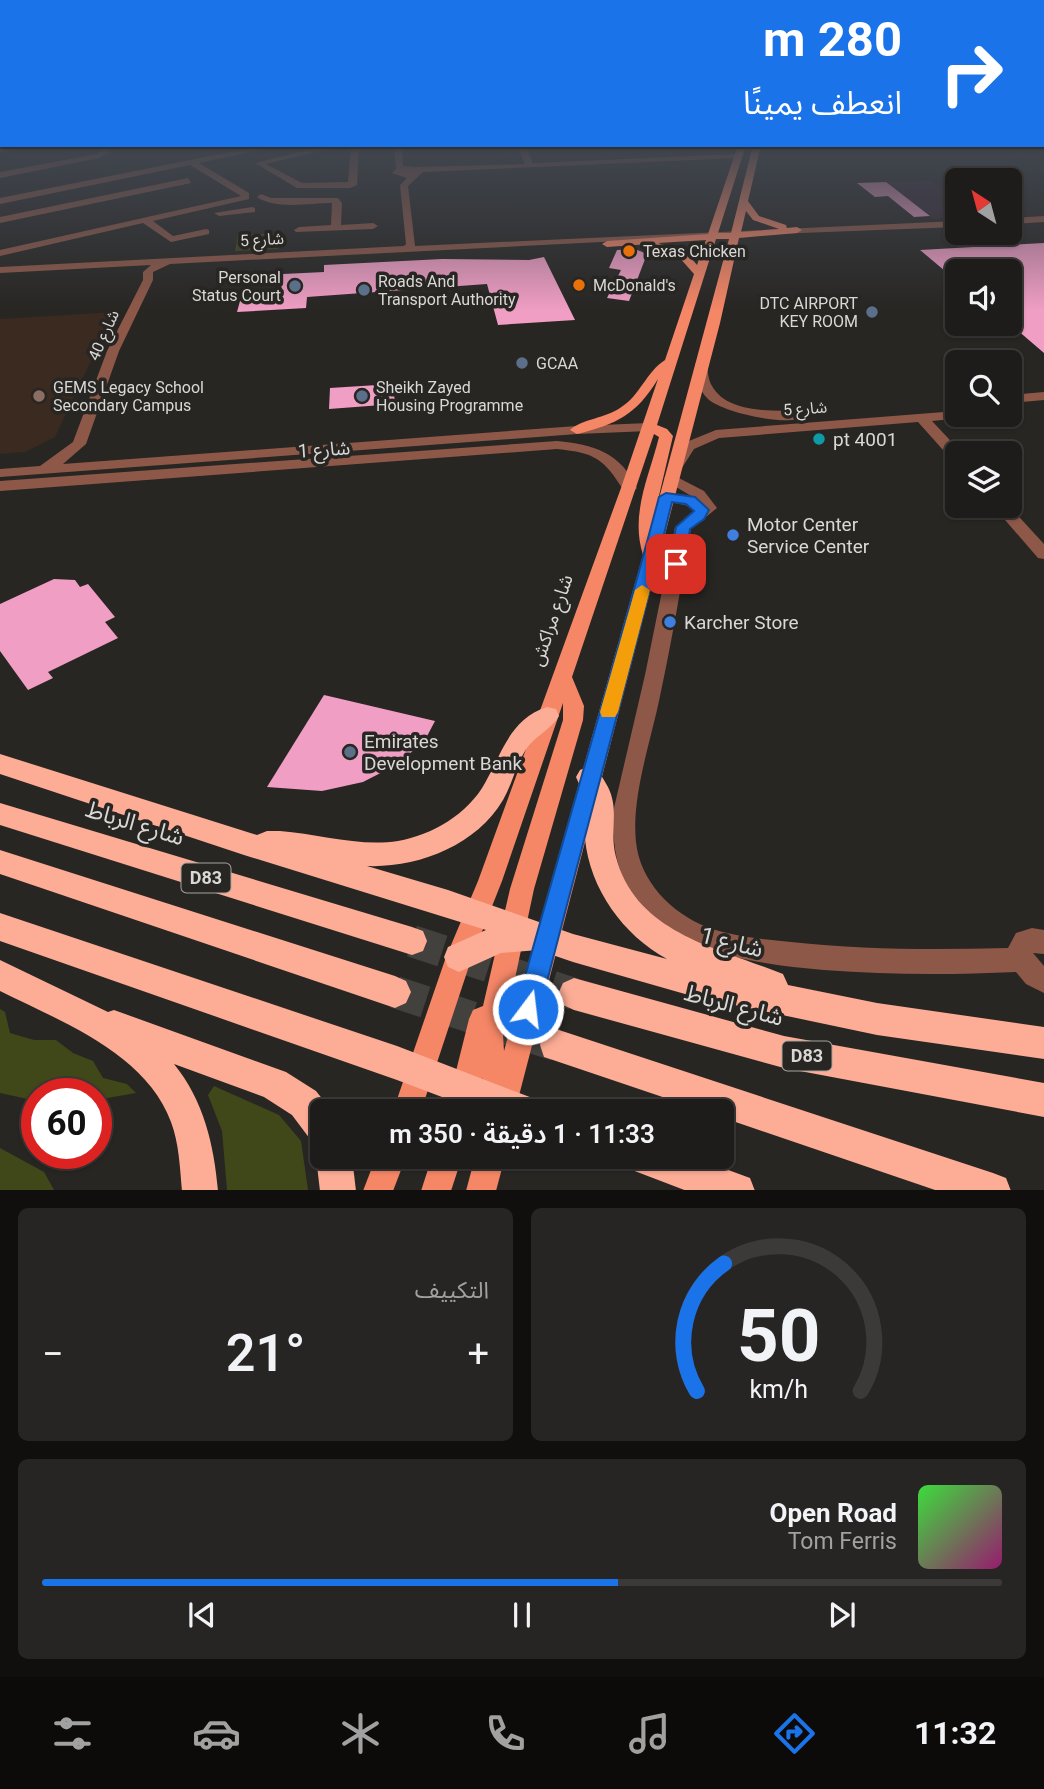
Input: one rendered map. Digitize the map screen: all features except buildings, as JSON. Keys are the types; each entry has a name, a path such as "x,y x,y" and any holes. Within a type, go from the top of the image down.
{"highway":[{"path":"244,843 302,843 346,852 383,854 403,852 439,840 461,827 479,811 496,787 520,737 547,716"},
{"path":"0,764 244,843 477,914 504,936"},
{"path":"589,777 600,799 598,828 604,863 621,899 649,930 686,956 706,965 877,1018"},
{"name":"شارع الرباط","path":"0,814 412,941"},
{"name":"D83","path":"0,862 395,992"},
{"path":"0,927 421,1072 462,1099"},
{"path":"459,957 504,936 547,939 692,981 877,1018 1044,1043"},
{"path":"0,975 79,1014 274,1084 304,1103 310,1111"},
{"name":"شارع الرباط","path":"574,994 784,1052 1044,1100"},
{"path":"79,1014 151,1061 171,1085 186,1115 196,1150 200,1190"},
{"path":"556,1045 990,1190"},
{"path":"335,1169 338,1190"},
{"path":"677,1169 734,1190"}],"main road":[{"name":"شارع مراكش","path":"511,1099 547,939 589,777 626,655 701,364 736,256 724,236 718,215 723,200"},
{"path":"725,200 728,205 719,264 795,233"},
{"path":"744,202 752,215 795,233"},
{"name":"شارع مراكش","path":"411,1099 459,957 477,914 629,488 701,275 744,202"},
{"path":"654,236 699,228 718,215"},
{"path":"607,244 724,236"},
{"path":"632,243 662,247 682,254 701,275"},
{"path":"577,430 609,420 628,410 641,397 655,372 670,362"},
{"path":"649,427 666,436 644,520 646,543 651,555"},
{"path":"463,1099 493,972 493,958 522,888 573,720 574,706 561,675"},
{"path":"504,936 490,1035 492,1066 505,1099"},
{"path":"378,1190 386,1169"},
{"path":"436,1190 443,1169"},
{"path":"481,1190 487,1169"}],"street":[{"path":"0,220 96,200"},
{"path":"0,253 44,247 93,232 225,200"},
{"path":"267,200 335,200 337,228"},
{"path":"402,200 406,243 420,255"},
{"path":"405,200 406,243"},
{"path":"181,202 192,209"},
{"path":"65,206 75,215"},
{"path":"207,206 219,213 252,210"},
{"path":"1022,220 1044,219"},
{"path":"145,220 171,239 206,233"},
{"path":"84,223 93,232"},
{"path":"280,261 393,253 406,243 453,247 945,225"},
{"path":"299,230 373,226"},
{"name":"شارع 5","path":"149,274 177,267 724,236"},
{"name":"شارع 5","path":"0,270 371,251 406,243"},
{"path":"0,276 149,274 175,263 266,257"},
{"name":"شارع 40","path":"71,467 122,331 149,274"},
{"name":"شارع 5","path":"701,364 704,385 710,393 733,407 759,413 786,415 945,404"},
{"path":"1022,398 1044,396"},
{"path":"1022,410 1044,408"},
{"name":"شارع 5","path":"672,475 688,446 716,433 945,416"},
{"path":"922,418 945,444"},
{"name":"شارع 1","path":"0,473 649,427"},
{"path":"32,471 61,459 79,444"},
{"name":"شارع 1","path":"0,486 557,445 584,448 610,459 619,467 629,488"},
{"path":"71,467 77,477 85,480"},
{"path":"672,475 707,501 707,512 699,516"},
{"path":"666,497 694,502 702,510 699,516"},
{"name":"شارع 1","path":"699,516 683,527 660,651 625,808 623,849 641,889 659,910 684,928 711,941 741,948 882,962 1021,960"},
{"path":"1012,518 1044,554"},
{"path":"1044,942 1036,939 1022,945 1021,960 1033,975 1044,980"}],"shaded area":[{"path":"909,200 945,200 945,218 934,219"},
{"path":"114,312 55,437 25,452 0,454 0,319"}],"green space":[{"path":"279,233 278,249 235,251 238,235"},
{"path":"0,1009 5,1012 10,1033 34,1040 56,1040 73,1053 93,1061 103,1078 21,1078 21,1098 0,1093"},
{"path":"112,1080 127,1084 136,1093 112,1097"},
{"path":"214,1086 279,1115 301,1141 308,1190 227,1190 222,1131 208,1095"},
{"path":"0,1148 21,1159 21,1169 38,1169 44,1172 54,1190 0,1190"}],"tunnel":[{"path":"412,941 574,994"},
{"path":"395,992 556,1045"}],"slow traffic":[{"path":"609,712 642,590"}],"place":[{"name":"Texas Chicken","path":"629,251"},
{"name":"McDonald's","path":"579,285"},
{"name":"Personal Status Court","path":"295,286"},
{"name":"Roads And Transport Authority","path":"364,290"},
{"name":"DTC AIRPORT KEY ROOM","path":"872,312"},
{"name":"GCAA","path":"522,363"},
{"name":"GEMS Legacy School Secondary Campus","path":"39,396"},
{"name":"Sheikh Zayed Housing Programme","path":"362,396"},
{"name":"pt 4001","path":"819,439"},
{"name":"Motor Center Service Center","path":"733,535"},
{"name":"Karcher Store","path":"670,622"},
{"name":"Emirates Development Bank","path":"350,752"}],"route":[{"path":"528,1009 589,777 626,655 666,497 690,500 702,510 699,516 683,527 676,564"}]}
